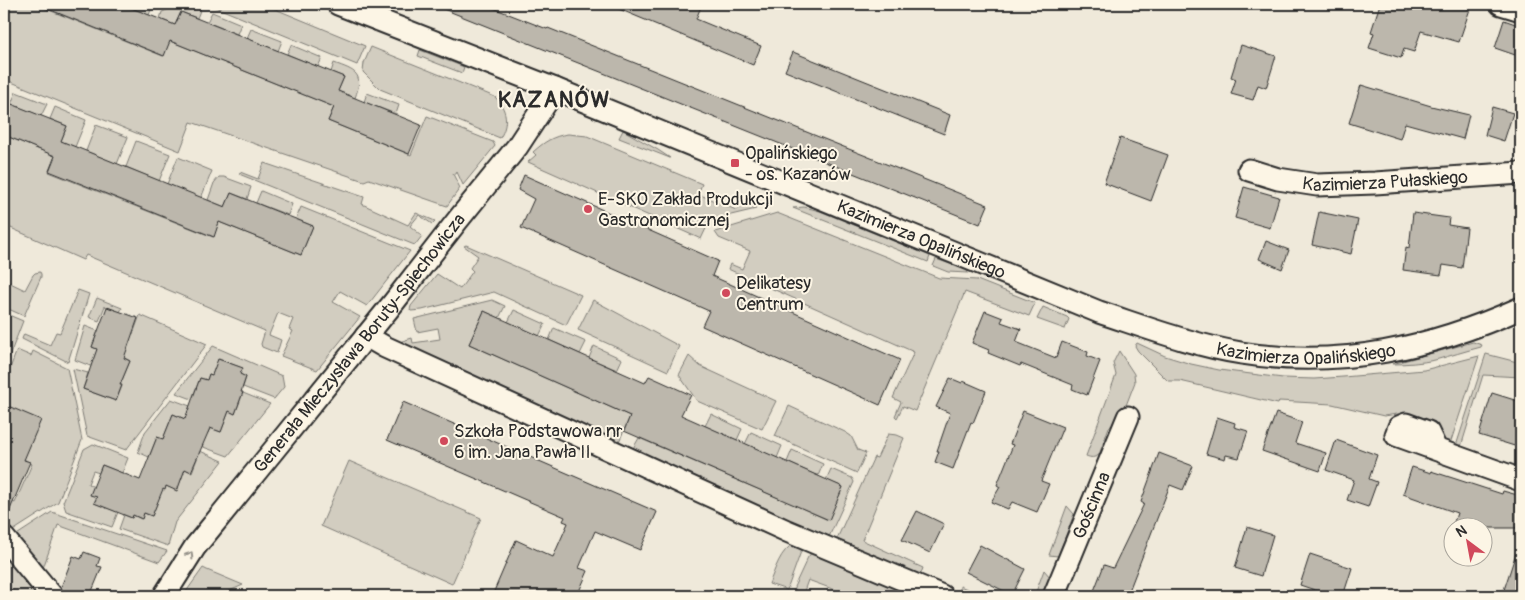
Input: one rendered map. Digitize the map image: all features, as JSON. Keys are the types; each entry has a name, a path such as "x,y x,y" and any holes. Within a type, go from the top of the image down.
{"street":[{"name":"Kazimierza Opalińskiego","path":"338,4 555,89 1098,312 1179,339 1241,353 1277,357 1313,359 1351,357 1410,346 1447,336 1495,320 1521,308"},
{"path":"1501,4 1521,10"},
{"name":"Generała Mieczysława Boruty-Spiechowicza","path":"164,596 195,547 517,147 555,89"},
{"name":"Kazimierza Pułaskiego","path":"1249,170 1278,179 1317,185 1376,184 1521,173"},
{"path":"366,336 385,347 787,531 942,596"},
{"name":"Gościnna","path":"1054,596 1128,417"},
{"path":"1436,449 1521,480"},
{"path":"6,540 52,596"}],"shaded area":[{"path":"4,4 34,4 163,56 170,41 334,107 328,121 411,155 427,116 493,142 495,146 463,185 457,172 453,174 460,188 447,206 369,179 364,181 191,122 180,151 4,79"},
{"path":"121,4 144,4 152,7 149,15"},
{"path":"181,4 189,4 201,8 197,18 181,12 175,25 160,19 162,12"},
{"path":"208,4 263,4 365,46 357,65"},
{"path":"212,12 241,24 237,34 207,22"},
{"path":"251,29 282,41 278,51 247,38"},
{"path":"291,45 322,58 318,67 287,54"},
{"path":"371,47 495,97 502,106 506,122 500,138 380,89 363,72 364,63"},
{"path":"420,50 464,67 462,73 418,56"},
{"path":"334,63 348,68 356,74 359,83 355,98 338,91 344,77 331,72"},
{"path":"16,92 47,104 41,116 11,104"},
{"path":"367,93 399,105 396,114 364,102"},
{"path":"55,107 86,120 75,147 61,141 67,126 50,119"},
{"path":"96,125 128,137 117,164 86,151"},
{"path":"623,130 658,150 670,158 619,138"},
{"path":"568,134 587,136 702,184 698,194 736,210 751,203 754,203 756,209 710,220 701,239 528,162 536,155 533,152 545,142"},
{"path":"4,135 55,156 49,172 213,237 219,222 301,255 313,226 296,219 301,207 410,251 367,306 340,291 333,302 360,317 317,370 281,356 293,331 289,329 293,319 278,313 269,335 281,340 277,353 262,347 261,344 265,331 86,255 83,260 4,225"},
{"path":"136,141 170,154 159,181 126,167"},
{"path":"178,157 212,171 201,198 167,184"},
{"path":"264,163 364,197 362,204 408,225 416,213 435,221 432,224 419,215 410,226 422,236 415,245 412,244 239,174 240,172 258,179"},
{"path":"219,177 251,187 247,199 231,193 225,207 208,200 214,183"},
{"path":"261,191 292,204 288,215 256,203"},
{"path":"804,207 820,211 930,256 928,262 793,208"},
{"path":"777,213 939,278 977,280 1035,303 1029,316 965,292 915,411 903,406 897,418 895,416 901,402 893,398 914,352 728,269 730,264 742,269 750,251 719,238 715,232"},
{"path":"466,245 581,295 566,325 494,292 411,311 411,306 437,274 460,289 473,271 470,268 478,256 464,246"},
{"path":"936,259 967,270 968,273 948,272 933,266"},
{"path":"40,272 41,277 24,316 4,307 4,280 25,290 33,275"},
{"path":"78,290 89,294 68,362 22,339 24,334 50,345 56,332 60,333"},
{"path":"97,298 122,308 120,312 105,306 99,321 89,317"},
{"path":"492,300 505,306 499,318 484,311 469,344 630,416 618,444 396,343 412,338 413,343 440,339 438,328 417,332 414,319"},
{"path":"593,300 679,346 668,371 578,330"},
{"path":"1043,307 1069,319 1065,329 1037,319"},
{"path":"514,310 545,324 539,336 508,322"},
{"path":"4,313 23,321 4,370"},
{"path":"140,315 207,344 126,450 87,436 73,369 88,373 83,389 116,401 122,386 120,385 130,361 123,357"},
{"path":"85,326 98,331 92,347 99,350 93,367 75,360"},
{"path":"554,328 586,342 580,354 549,340"},
{"path":"1473,342 1482,345 1481,347 1435,360 1392,364"},
{"path":"1137,343 1165,356 1191,364 1219,370 1283,378 1314,379 1424,370 1479,356 1449,447 1445,444 1434,424 1404,413 1384,416 1332,404 1279,401 1278,404 1180,381 1168,381 1138,351 1135,346"},
{"path":"213,346 282,376 284,387 274,399 243,387 246,377 240,374 242,368 219,359 212,375 209,374 207,380 200,378 192,399 176,393"},
{"path":"594,346 622,359 617,370 589,358"},
{"path":"17,350 31,356 33,351 67,368 82,440 58,502 8,534 4,528 4,498 15,503 32,464 24,459 8,406 4,416 4,384"},
{"path":"1119,351 1134,374 1135,382 1120,421 1109,427 1099,455 1088,457 1086,456 1116,375 1113,363"},
{"path":"1486,354 1521,363 1521,377 1483,375 1460,450 1455,449"},
{"path":"689,356 700,366 776,401 762,429 697,401 679,375"},
{"path":"243,393 270,404 228,456 195,444 209,432 210,428 221,432 229,411 235,414"},
{"path":"171,399 190,406 185,419 173,414 163,439 157,437 149,457 138,452 145,432"},
{"path":"789,406 851,436 858,450 866,453 857,473 775,436"},
{"path":"711,414 742,429 737,440 705,426"},
{"path":"751,432 782,446 777,458 745,444"},
{"path":"888,434 904,438 862,540 923,568 920,576 836,541 874,457 877,458"},
{"path":"639,438 781,499 783,496 795,505 828,520 843,487 826,480 831,469 852,478 854,482 828,539 632,450"},
{"path":"93,444 128,458 122,473 102,465 99,473 93,471 88,484 94,487 91,494 97,497 94,503 118,512 112,527 66,511 63,502 84,449"},
{"path":"792,450 823,464 818,476 787,462"},
{"path":"200,451 223,461 175,522 168,546 119,529 124,515 132,518 133,515 141,519 144,513 152,516 157,503 152,501 158,487 164,490 166,486 177,490 185,469 192,472"},
{"path":"349,461 481,518 452,584 321,526"},
{"path":"1067,506 1074,514 1058,556 1049,555"},
{"path":"52,512 167,551 159,562 58,525 41,574 12,538"},
{"path":"795,543 803,546 787,590 769,584 785,550"},
{"path":"813,551 912,591 910,596 836,596 838,591 808,580 803,594 797,592 794,587 808,557"},
{"path":"6,555 43,596 24,596 4,589 4,558"},
{"path":"203,568 243,585 218,596 183,596"},
{"path":"1044,570 1050,577 1042,596 1026,596 1036,592"},
{"path":"960,586 984,596 968,596 960,593"}],"building":[{"path":"36,4 121,4 175,25 181,12 344,77 338,91 421,125 409,154 328,121 334,107 170,41 164,56"},
{"path":"431,4 483,4 548,28 988,205 980,224"},
{"path":"607,4 702,4 696,19 761,46 753,65"},
{"path":"1380,4 1454,4 1470,9 1459,42 1421,31 1414,52 1404,49 1401,58 1369,48 1374,33 1371,32"},
{"path":"1504,20 1521,26 1521,57 1495,48"},
{"path":"1241,45 1276,56 1266,88 1258,85 1253,100 1231,94 1236,79 1231,77"},
{"path":"793,52 950,115 944,134 785,71"},
{"path":"1361,85 1469,115 1463,139 1405,123 1400,139 1349,123"},
{"path":"4,101 67,126 61,141 225,207 231,193 313,226 301,255 219,222 214,237 49,171 55,156 4,135"},
{"path":"1492,107 1513,113 1504,141 1485,135"},
{"path":"1120,138 1168,155 1151,201 1104,183"},
{"path":"524,175 718,261 712,276 900,360 880,405 702,326 709,311 521,228 534,199 518,190"},
{"path":"1244,187 1279,197 1270,228 1235,218"},
{"path":"1319,212 1358,220 1351,254 1312,245"},
{"path":"1413,213 1449,218 1448,225 1467,228 1462,268 1443,265 1441,275 1403,270 1406,247 1409,248"},
{"path":"1266,241 1289,250 1282,269 1259,259"},
{"path":"107,307 138,318 124,358 130,361 120,385 122,385 116,401 83,389 97,349 92,347"},
{"path":"484,311 645,383 649,376 691,395 681,415 843,487 829,520 624,431 630,416 469,344"},
{"path":"985,311 1003,318 1001,322 1021,329 1016,342 1056,358 1062,342 1088,352 1087,356 1100,361 1087,395 1072,389 1073,385 988,353 989,350 972,343"},
{"path":"218,359 243,368 240,374 246,377 241,392 243,392 235,414 229,411 221,432 210,428 191,472 185,469 177,491 166,486 152,516 144,513 142,519 133,515 132,518 94,503 97,497 90,495 102,465 140,480 157,437 163,439 173,414 185,419 200,378 207,380 209,374 212,375"},
{"path":"950,378 962,383 963,381 986,391 973,423 971,422 953,469 935,462 950,413 936,407"},
{"path":"1492,393 1521,402 1521,448 1479,435"},
{"path":"403,402 657,512 640,550 595,531 579,568 588,571 577,596 492,596 516,540 553,557 568,523 563,521 565,517 387,440"},
{"path":"8,406 41,420 24,460 30,462 4,524 4,416"},
{"path":"1023,411 1063,427 1041,481 1049,484 1037,512 1012,502 1008,509 991,502 1000,487 997,485 1013,445 1010,444"},
{"path":"1276,413 1302,422 1295,443 1326,453 1320,471 1262,451"},
{"path":"1217,417 1235,423 1234,427 1248,431 1239,458 1226,455 1225,459 1206,454"},
{"path":"1336,440 1377,455 1369,479 1377,482 1368,507 1347,500 1354,480 1326,470"},
{"path":"1159,453 1193,466 1183,490 1170,485 1127,596 1092,596 1104,565 1113,568 1144,504 1141,502"},
{"path":"1412,467 1431,473 1431,471 1502,494 1503,491 1521,496 1521,528 1492,528 1492,518 1455,518 1457,513 1403,494"},
{"path":"917,511 944,524 930,553 902,540"},
{"path":"1247,527 1273,535 1261,576 1235,568"},
{"path":"980,545 1025,569 1012,595 966,572"},
{"path":"1518,547 1521,548 1521,596 1502,596"},
{"path":"84,552 100,558 97,566 102,567 90,596 64,596 61,587 73,556 81,559"},
{"path":"1310,554 1352,568 1343,596 1332,596 1300,585"}],"place":[{"name":"Opalińskiego - os. Kazanów","path":"735,163"},
{"name":"E-SKO Zakład Produkcji Gastronomicznej","path":"588,209"},
{"name":"Delikatesy Centrum","path":"726,293"},
{"name":"Szkoła Podstawowa nr 6 im. Jana Pawła II","path":"444,441"}],"district":[{"name":"KAZANÓW","path":"554,100"}]}
